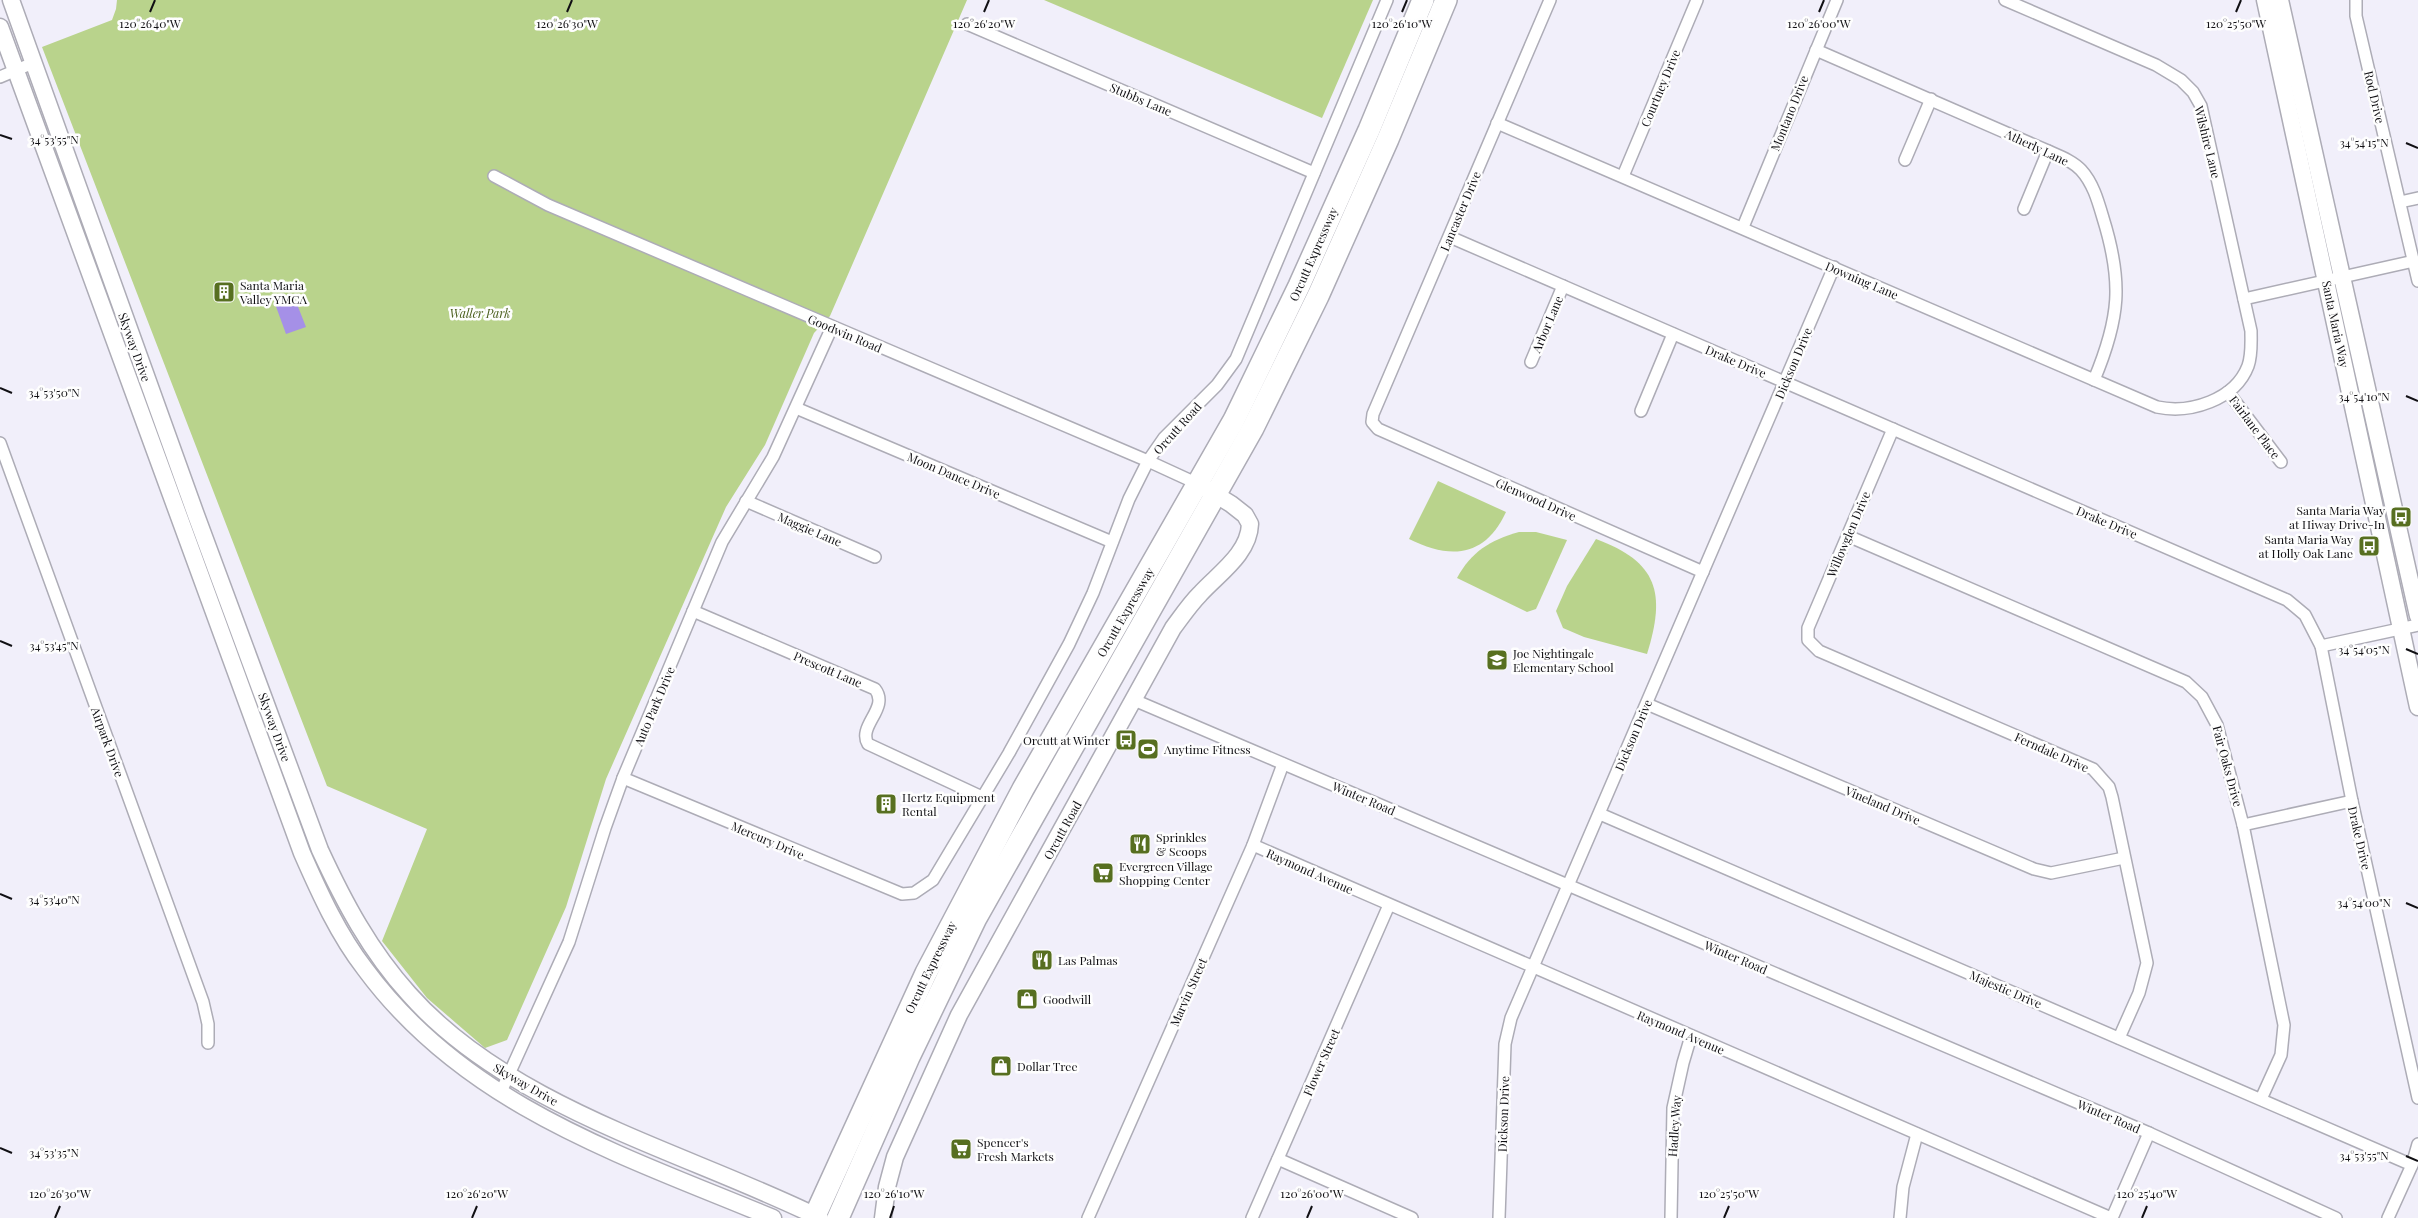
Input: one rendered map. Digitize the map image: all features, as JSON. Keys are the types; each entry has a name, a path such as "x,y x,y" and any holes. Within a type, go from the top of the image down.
{"highway":[{"name":"Orcutt Expressway","path":"816,1217 930,964 1023,789 1234,420 1299,286 1423,0"},
{"name":"Orcutt Expressway","path":"838,1218 909,1057 976,918 1217,494 1318,296 1446,0"}],"main road":[{"name":"Skyway Drive","path":"11,0 196,515 320,850 339,891 366,938 409,995 442,1026 509,1076 572,1109 816,1217"},
{"name":"Santa Maria Way","path":"2265,0 2418,616"},
{"name":"Santa Maria Way","path":"2280,0 2334,279 2410,627 2418,707"},
{"name":"Skyway Drive","path":"0,27 298,845 326,908 365,970 407,1020 469,1074 531,1113 573,1133 773,1218"},
{"name":"Orcutt Road","path":"883,1218 887,1188 896,1157 958,1015 1173,628 1198,595 1239,554 1246,540 1250,524 1245,515 1217,494 1198,484"}],"street":[{"name":"Orcutt Road","path":"914,893 927,886 940,870 1009,753 1069,644 1093,593 1129,499 1148,461 1164,438 1217,385 1236,360 1387,0"},
{"name":"Lancaster Drive","path":"1372,422 1373,414 1550,0"},
{"name":"Courtney Drive","path":"1623,176 1697,0"},
{"name":"Montano Drive","path":"1743,227 1837,0"},
{"name":"Wilshire Lane","path":"2005,0 2156,65 2180,80 2193,92 2201,106 2251,331 2251,352 2241,379 2228,392"},
{"name":"Rod Drive","path":"2356,0 2356,16 2418,281"},
{"name":"Stubbs Lane","path":"967,24 1314,173"},
{"name":"Atherly Lane","path":"1816,50 2048,151 2073,163 2090,181 2110,242 2117,283 2116,308 2112,332 2094,380"},
{"path":"0,77 33,63"},
{"path":"1905,160 1931,99"},
{"name":"Downing Lane","path":"1497,123 1743,227 2157,407 2172,410 2200,405 2228,392"},
{"path":"2024,209 2048,151"},
{"name":"Goodwin Road","path":"494,176 548,205 1198,484"},
{"path":"2400,202 2418,198"},
{"name":"Drake Drive","path":"1450,237 2287,600 2305,615 2321,646 2352,801 2418,1098"},
{"path":"2244,299 2414,261"},
{"name":"Dickson Drive","path":"1499,1218 1505,1044 1511,1018 1834,267"},
{"name":"Arbor Lane","path":"1531,362 1563,286"},
{"name":"Auto Park Drive","path":"500,1094 569,942 605,828 624,778 722,542 773,457 832,328"},
{"path":"1640,411 1673,334"},
{"name":"Fairlane Place","path":"2228,392 2281,462"},
{"name":"Moon Dance Drive","path":"796,408 1112,542"},
{"name":"Glenwood Drive","path":"1372,422 1378,430 1703,572"},
{"name":"Willowglen Drive","path":"1808,640 1808,628 1893,429"},
{"name":"Airpark Drive","path":"0,443 203,1002 208,1024 208,1043"},
{"name":"Maggie Lane","path":"746,501 875,556"},
{"name":"Fair Oaks Drive","path":"1848,536 2186,682 2202,697 2211,710 2217,725 2243,825 2284,1025 2280,1055 2261,1099"},
{"name":"Prescott Lane","path":"693,611 875,689 880,695 880,702 865,735 868,744 982,797"},
{"path":"2321,646 2410,627"},
{"name":"Ferndale Drive","path":"1808,640 1819,651 2093,770 2109,787 2147,963 2139,993 2119,1038"},
{"name":"Winter Road","path":"1134,700 2149,1133 2336,1218"},
{"name":"Vineland Drive","path":"1646,704 2034,869 2051,873 2124,858"},
{"name":"Marvin Street","path":"1088,1218 1253,845 1283,764"},
{"name":"Mercury Drive","path":"624,778 880,887 902,894 914,893"},
{"path":"2243,825 2352,801"},
{"name":"Majestic Drive","path":"1600,814 2412,1165"},
{"name":"Raymond Avenue","path":"1253,845 2111,1218"},
{"name":"Flower Street","path":"1252,1218 1389,905"},
{"name":"Hadley Way","path":"1671,1218 1674,1108 1691,1036"},
{"path":"2111,1218 2149,1133"},
{"path":"1900,1218 1903,1187 1917,1134"},
{"path":"2388,1218 2412,1165 2418,1144"},
{"path":"1278,1159 1412,1218"}],"green space":[{"name":"Waller Park","path":"117,0 967,0 830,316 814,333 765,445 726,507 606,779 566,907 507,1040 485,1048 427,998 382,941 427,829 327,786 42,47 112,20"},
{"path":"1044,0 1373,0 1322,118"},
{"path":"1438,481 1506,512 1498,527 1488,538 1477,546 1453,552 1424,546 1409,539"},
{"path":"1519,532 1536,532 1567,540 1536,609 1527,612 1457,578 1462,569 1482,548 1499,539"},
{"path":"1596,539 1617,548 1633,558 1644,569 1652,582 1656,597 1656,614 1647,654 1584,637 1563,628 1556,611 1567,586"}],"shaded area":[{"path":"293,294 306,327 286,334 274,301"}],"place":[{"name":"Santa Maria Valley YMCA","path":"224,292"},
{"name":"Santa Maria Way at Hiway Drive-In","path":"2401,517"},
{"name":"Santa Maria Way at Holly Oak Lane","path":"2369,546"},
{"name":"Joe Nightingale Elementary School","path":"1497,660"},
{"name":"Orcutt at Winter","path":"1126,740"},
{"name":"Anytime Fitness","path":"1148,749"},
{"name":"Hertz Equipment Rental","path":"886,804"},
{"name":"Sprinkles & Scoops","path":"1140,844"},
{"name":"Evergreen Village Shopping Center","path":"1103,873"},
{"name":"Las Palmas","path":"1042,960"},
{"name":"Goodwill","path":"1027,999"},
{"name":"Dollar Tree","path":"1001,1066"},
{"name":"Spencer's Fresh Markets","path":"961,1149"}]}
